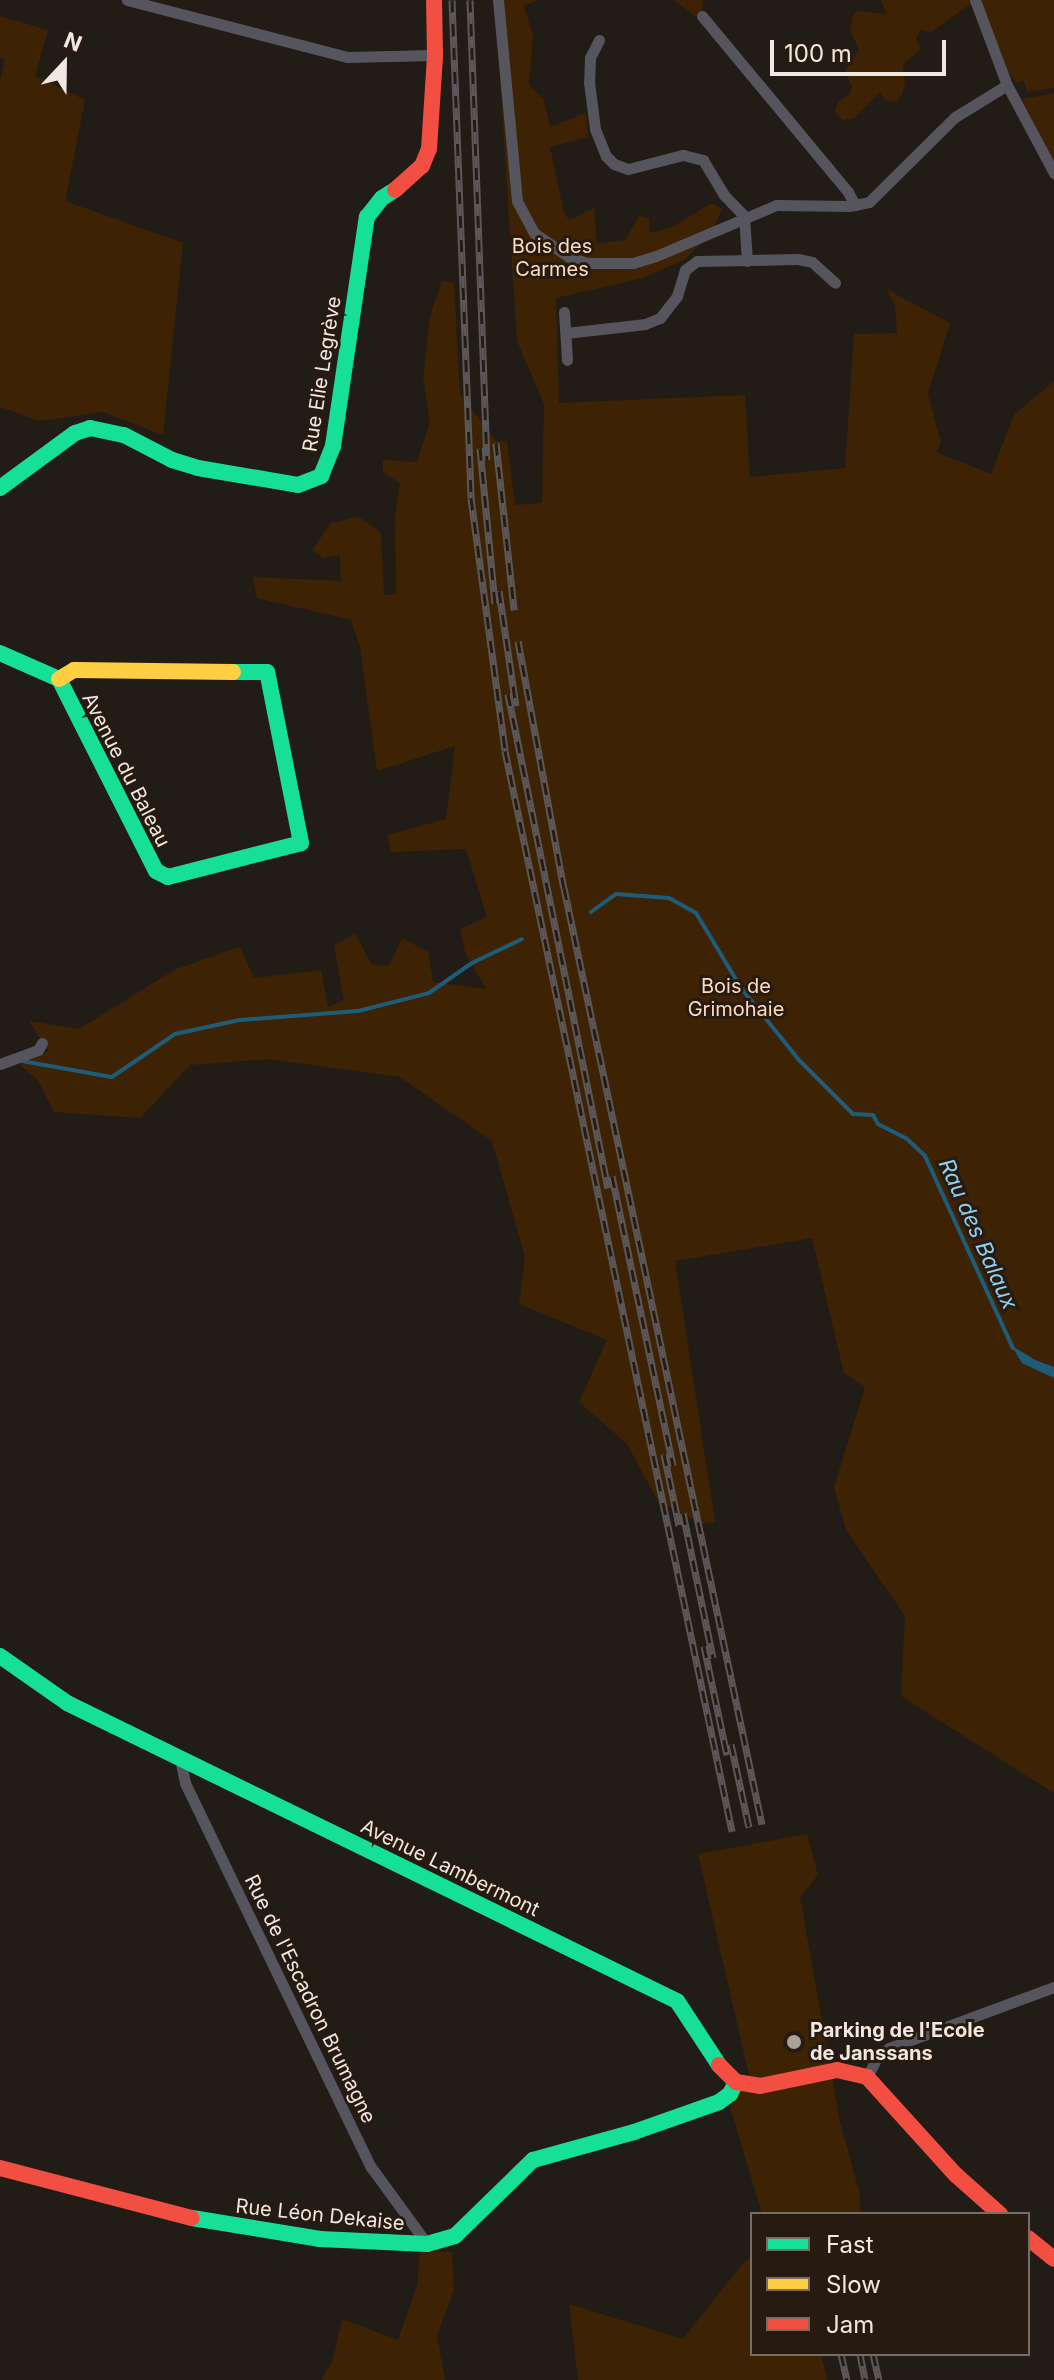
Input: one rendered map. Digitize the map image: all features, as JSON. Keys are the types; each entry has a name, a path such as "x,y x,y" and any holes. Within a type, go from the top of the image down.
{"street":[{"path":"127,0 347,57 435,55"},
{"name":"Rue Elie Legrève","path":"0,488 75,433 90,428 124,435 172,460 198,468 298,485 321,476 333,446 363,233 375,206 422,166 429,149 435,55 434,0"},
{"path":"498,0 513,184 523,218 534,233 569,257 612,265 656,256 744,216 789,203 855,205 873,199 966,108 1007,85"},
{"path":"975,0 1007,85 1054,173"},
{"path":"702,16 848,192 855,205"},
{"path":"599,40 590,58 589,82 595,129 606,156 614,164 628,169 683,155 696,156 706,163 724,195 744,216 747,261"},
{"path":"566,333 645,324 660,318 677,296 685,270 697,261 798,259 812,262 835,283"},
{"path":"564,312 567,360"},
{"name":"Avenue du Baleau","path":"0,653 59,679 156,871 168,877 301,843 267,672 74,670 59,679"},
{"path":"0,1064 38,1050 42,1043"},
{"name":"Avenue Lambermont","path":"0,1656 52,1695 677,2001 719,2065 736,2082"},
{"name":"Rue de l'Escadron Brumagne","path":"180,1759 185,1783 371,2167 427,2244"},
{"path":"867,2077 877,2057 889,2048 1054,1987"},
{"path":"736,2082 760,2086 837,2070 867,2077 956,2175 998,2212"},
{"name":"Rue Léon Dekaise","path":"0,2168 229,2226 331,2240 427,2244 455,2236 533,2160 634,2132 719,2102 730,2094 736,2082"},
{"path":"1030,2240 1054,2259"}],"green space":[{"name":"Bois de Grimohaie","path":"495,0 537,0 524,6 533,36 529,85 544,100 550,127 586,113 588,137 550,147 563,209 569,221 594,208 597,244 625,240 639,216 649,218 650,233 672,227 712,203 722,209 713,230 686,259 643,278 556,298 559,403 745,395 750,477 845,468 854,334 897,333 895,305 886,289 950,323 928,394 941,443 936,452 991,474 1014,415 1054,381 1054,1793 901,1696 905,1616 846,1530 834,1487 865,1387 844,1373 812,1238 675,1261 715,1522 702,1524 658,1501 627,1444 579,1402 607,1340 519,1304 525,1257 492,1141 400,1077 269,1059 190,1065 140,1118 54,1112 38,1080 20,1065 49,1051 29,1021 79,1029 176,969 240,947 254,978 321,970 328,1007 344,1000 334,945 355,934 372,965 389,966 402,938 428,952 433,982 486,989 465,952 460,929 487,917 466,849 391,852 387,835 446,819 455,746 377,771 360,647 351,620 257,598 253,577 341,581 340,555 323,558 312,550 331,523 359,517 381,533 384,595 396,594 395,518 400,483 383,472 383,460 417,462 430,422 423,378 430,316 442,281 454,283 460,394 496,441 507,441 515,505 542,503 544,404 517,341"},
{"path":"674,0 703,0 702,16 695,16"},
{"path":"881,0 976,0 930,33 921,29 916,38 921,49 903,64 905,82 902,94 895,102 885,100 880,92 854,118 843,120 835,112 838,102 849,95 852,87 845,70 859,49 850,31 852,17 857,11 886,14"},
{"path":"981,0 1054,0 1054,88 1027,92 1024,81 1016,83 1009,73"},
{"path":"0,16 48,30 35,76 85,100 65,201 183,243 163,435 103,412 40,421 0,407 0,80 5,59 0,57"},
{"path":"1054,93 1054,162 1022,99"},
{"path":"807,1834 818,1875 800,1897 840,2122 859,2191 861,2212 761,2212 729,2103 749,2075 698,1854"},
{"path":"420,2251 452,2252 454,2289 437,2336 445,2380 321,2380 333,2360 342,2319 398,2340 417,2285"},
{"path":"750,2260 750,2356 821,2356 827,2380 578,2380 569,2304 683,2339 745,2261"}],"water":[{"path":"1011,1345 1035,1360 1054,1367 1054,1378 1022,1363"}],"waterway":[{"name":"Rau des Balaux","path":"591,912 616,894 669,898 696,913 741,988 800,1061 853,1114 873,1115 878,1124 907,1139 925,1156 1013,1348"},
{"path":"22,1061 112,1077 175,1034 240,1020 358,1011 429,993 472,963 522,939"}],"railway":[{"path":"452,0 471,498 505,751 732,1831"},
{"path":"470,0 487,460"},
{"path":"496,443 514,610"},
{"path":"480,448 495,603"},
{"path":"499,591 516,706"},
{"path":"518,641 564,888 762,1824"},
{"path":"508,694 608,1188"},
{"path":"612,1176 673,1466"},
{"path":"664,1454 679,1525"},
{"path":"683,1513 713,1658"},
{"path":"704,1646 727,1755"},
{"path":"731,1744 749,1827"},
{"path":"841,2356 847,2380"},
{"path":"860,2356 865,2380"},
{"path":"873,2356 879,2380"}],"traffic: fast":[{"path":"0,488 75,433 90,428 124,435 172,460 198,468 298,485 321,476 333,446 367,217 382,198 395,190"},
{"path":"0,653 59,679 156,871 168,877 301,843 267,672 233,672"},
{"path":"0,1656 67,1703 677,2001 719,2065"},
{"path":"192,2218 320,2239 427,2244 455,2236 533,2160 634,2132 719,2102 730,2094 736,2082"}],"traffic: slow":[{"path":"59,679 74,670 233,672"}],"traffic: jam":[{"path":"395,190 422,166 429,149 435,55 434,0"},
{"path":"719,2065 736,2082 760,2086 837,2070 867,2077 956,2175 998,2212"},
{"path":"0,2168 192,2218"},
{"path":"1030,2240 1054,2259"}],"place":[{"name":"Parking de l'Ecole de Janssans","path":"794,2042"}],"park label":[{"name":"Bois des Carmes","path":"552,258"}]}
